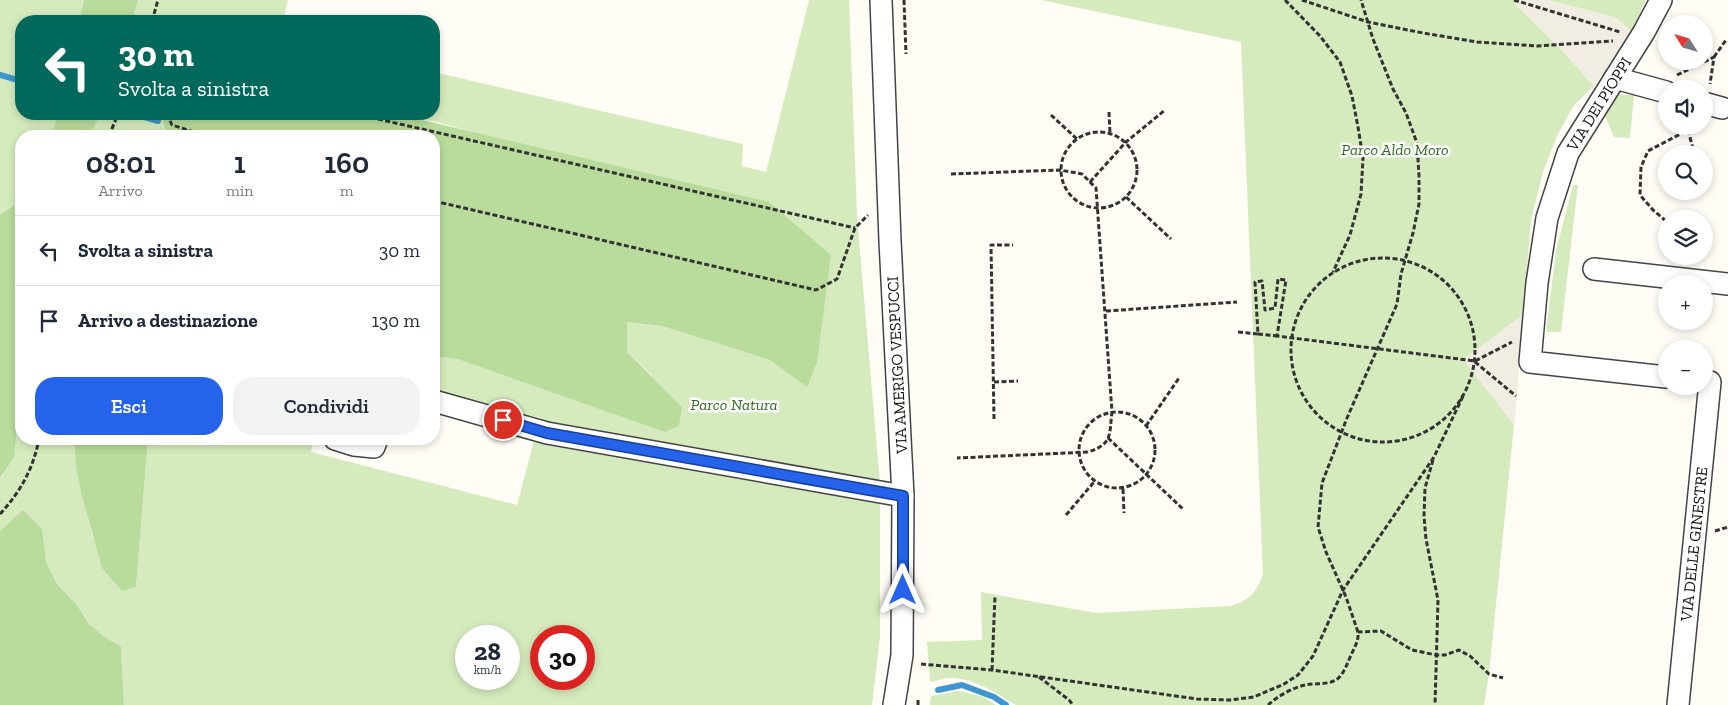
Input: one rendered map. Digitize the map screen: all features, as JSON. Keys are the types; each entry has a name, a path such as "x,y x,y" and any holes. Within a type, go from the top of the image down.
{"street":[{"name":"VIA AMERIGO VESPUCCI","path":"880,0 903,496 902,656 894,705"},
{"name":"VIA DEI PIOPPI","path":"1658,376 1530,362 1537,283 1547,218 1568,153 1640,38 1661,0"},
{"path":"1615,78 1658,90"},
{"path":"1594,269 1728,284"},
{"name":"VIA DELLE GINESTRE","path":"1678,705 1714,383"},
{"path":"440,403 547,433 903,496"},
{"path":"354,445 374,448 375,445"}],"path":[{"path":"154,15 158,0"},
{"path":"1285,0 1320,36 1340,62 1352,96 1358,127 1363,158 1361,194 1350,236 1333,272"},
{"path":"1302,0 1368,22 1477,42 1529,46 1640,38"},
{"path":"1268,705 1291,690 1305,685 1336,680 1346,667 1359,638 1318,527 1322,483 1340,434 1397,304 1401,274 1419,204 1417,143 1406,113 1393,90 1373,40 1361,0"},
{"path":"1514,0 1640,38"},
{"path":"1714,57 1726,40"},
{"path":"1090,182 1126,142 1166,110"},
{"path":"1109,112 1110,133"},
{"path":"1051,114 1077,139"},
{"path":"170,120 172,125 188,130"},
{"path":"382,120 426,130"},
{"path":"1093,132 1110,133 1126,142 1133,152 1137,176 1133,187 1118,204 1108,208 1097,209 1082,205 1070,197 1063,184 1060,170 1062,158 1068,147 1077,139 1093,132"},
{"path":"440,133 855,228 837,279 816,290 440,202"},
{"path":"1658,214 1640,195 1641,167 1648,151 1675,135"},
{"path":"951,174 1060,170 1082,174 1096,188 1112,412 1108,438 1102,448 1088,452 956,458"},
{"path":"1126,197 1171,239"},
{"path":"994,419 991,245 1013,245"},
{"path":"920,664 992,670 1197,699 1230,700 1254,697 1284,684 1298,675 1313,656 1342,590 1434,457 1464,394 1473,372 1475,361 1474,330 1462,301 1442,278 1405,261 1387,257 1359,260 1333,272 1313,290 1299,313 1292,339 1292,363 1299,386 1311,407 1340,434 1375,442 1402,440 1427,431 1448,415 1464,394"},
{"path":"1258,334 1255,282 1262,280 1265,310 1275,308 1278,279 1286,280 1277,336"},
{"path":"1106,311 1237,302"},
{"path":"1238,332 1475,361 1516,396"},
{"path":"1475,361 1513,342"},
{"path":"1146,426 1179,378"},
{"path":"994,382 1018,382"},
{"path":"1112,412 1125,413 1136,417 1146,426 1153,437 1155,450 1153,463 1147,474 1132,486 1123,488 1108,488 1094,482 1080,464 1078,452 1084,430 1091,421 1101,415 1112,412"},
{"path":"1108,438 1184,510"},
{"path":"0,514 12,501 25,480 36,458 38,445"},
{"path":"1434,457 1425,488 1424,516 1426,539 1438,600 1435,705"},
{"path":"1066,515 1094,482"},
{"path":"1123,488 1124,513"},
{"path":"992,670 995,595"},
{"path":"1358,632 1381,631 1412,650 1436,655 1446,655 1459,650 1470,656 1489,674 1503,678"},
{"path":"1038,676 1073,705"}],"green space":[{"path":"0,0 84,0 80,15 15,15 15,120 57,120 52,130 15,130 15,204 0,214"},
{"path":"84,0 138,0 134,15 80,15"},
{"path":"138,0 288,0 284,15 134,15"},
{"name":"Parco Natura","path":"809,0 849,0 857,216 880,484 880,637 872,705 124,705 121,646 106,638 89,624 77,605 57,584 46,562 6,527 0,531 0,478 3,475 15,424 15,445 74,445 76,468 93,538 136,587 148,445 313,445 311,452 517,505 540,418 440,392 440,357 652,376 627,352 627,322 662,326 770,360 807,386 490,137 426,120 440,120 440,73 743,144 742,166 766,172"},
{"name":"Parco Aldo Moro","path":"1041,0 1517,0 1516,5 1557,45 1594,86 1574,105 1557,136 1543,172 1531,220 1514,425 1489,674 1484,705 1016,705 967,680 944,678 930,682 927,642 982,640 981,592 1096,613 1231,606 1252,595 1263,574 1241,42"},
{"path":"1548,0 1646,0 1632,31 1614,17"},
{"path":"1616,95 1634,95 1630,138 1614,137 1604,114"},
{"path":"57,120 98,120 93,130 52,130"},
{"path":"98,120 162,120 166,130 93,130"},
{"path":"162,120 422,120 769,202 831,255 817,362 807,387 770,360 662,326 627,322 627,352 682,407 679,426 665,432 458,359 440,357 440,130 166,130"},
{"path":"1573,185 1578,185 1561,332 1546,332 1556,250"},
{"path":"15,204 15,445 14,457 0,478 0,214"},
{"path":"74,445 148,445 136,587 122,591 102,568 76,468"},
{"path":"23,510 42,529 46,562 57,584 77,605 89,624 106,638 121,646 124,705 0,705 0,531"},
{"path":"959,691 984,697 996,705 930,705 931,696"}],"shaded area":[{"path":"1517,0 1548,0 1614,17 1632,31 1594,86 1557,45 1516,5"},
{"path":"1522,315 1514,425 1465,362 1466,357"}],"waterway":[{"path":"0,75 15,79"},
{"path":"938,690 962,685 994,697 1006,705"}],"route":[{"path":"503,420 547,433 903,496 903,590"}]}
